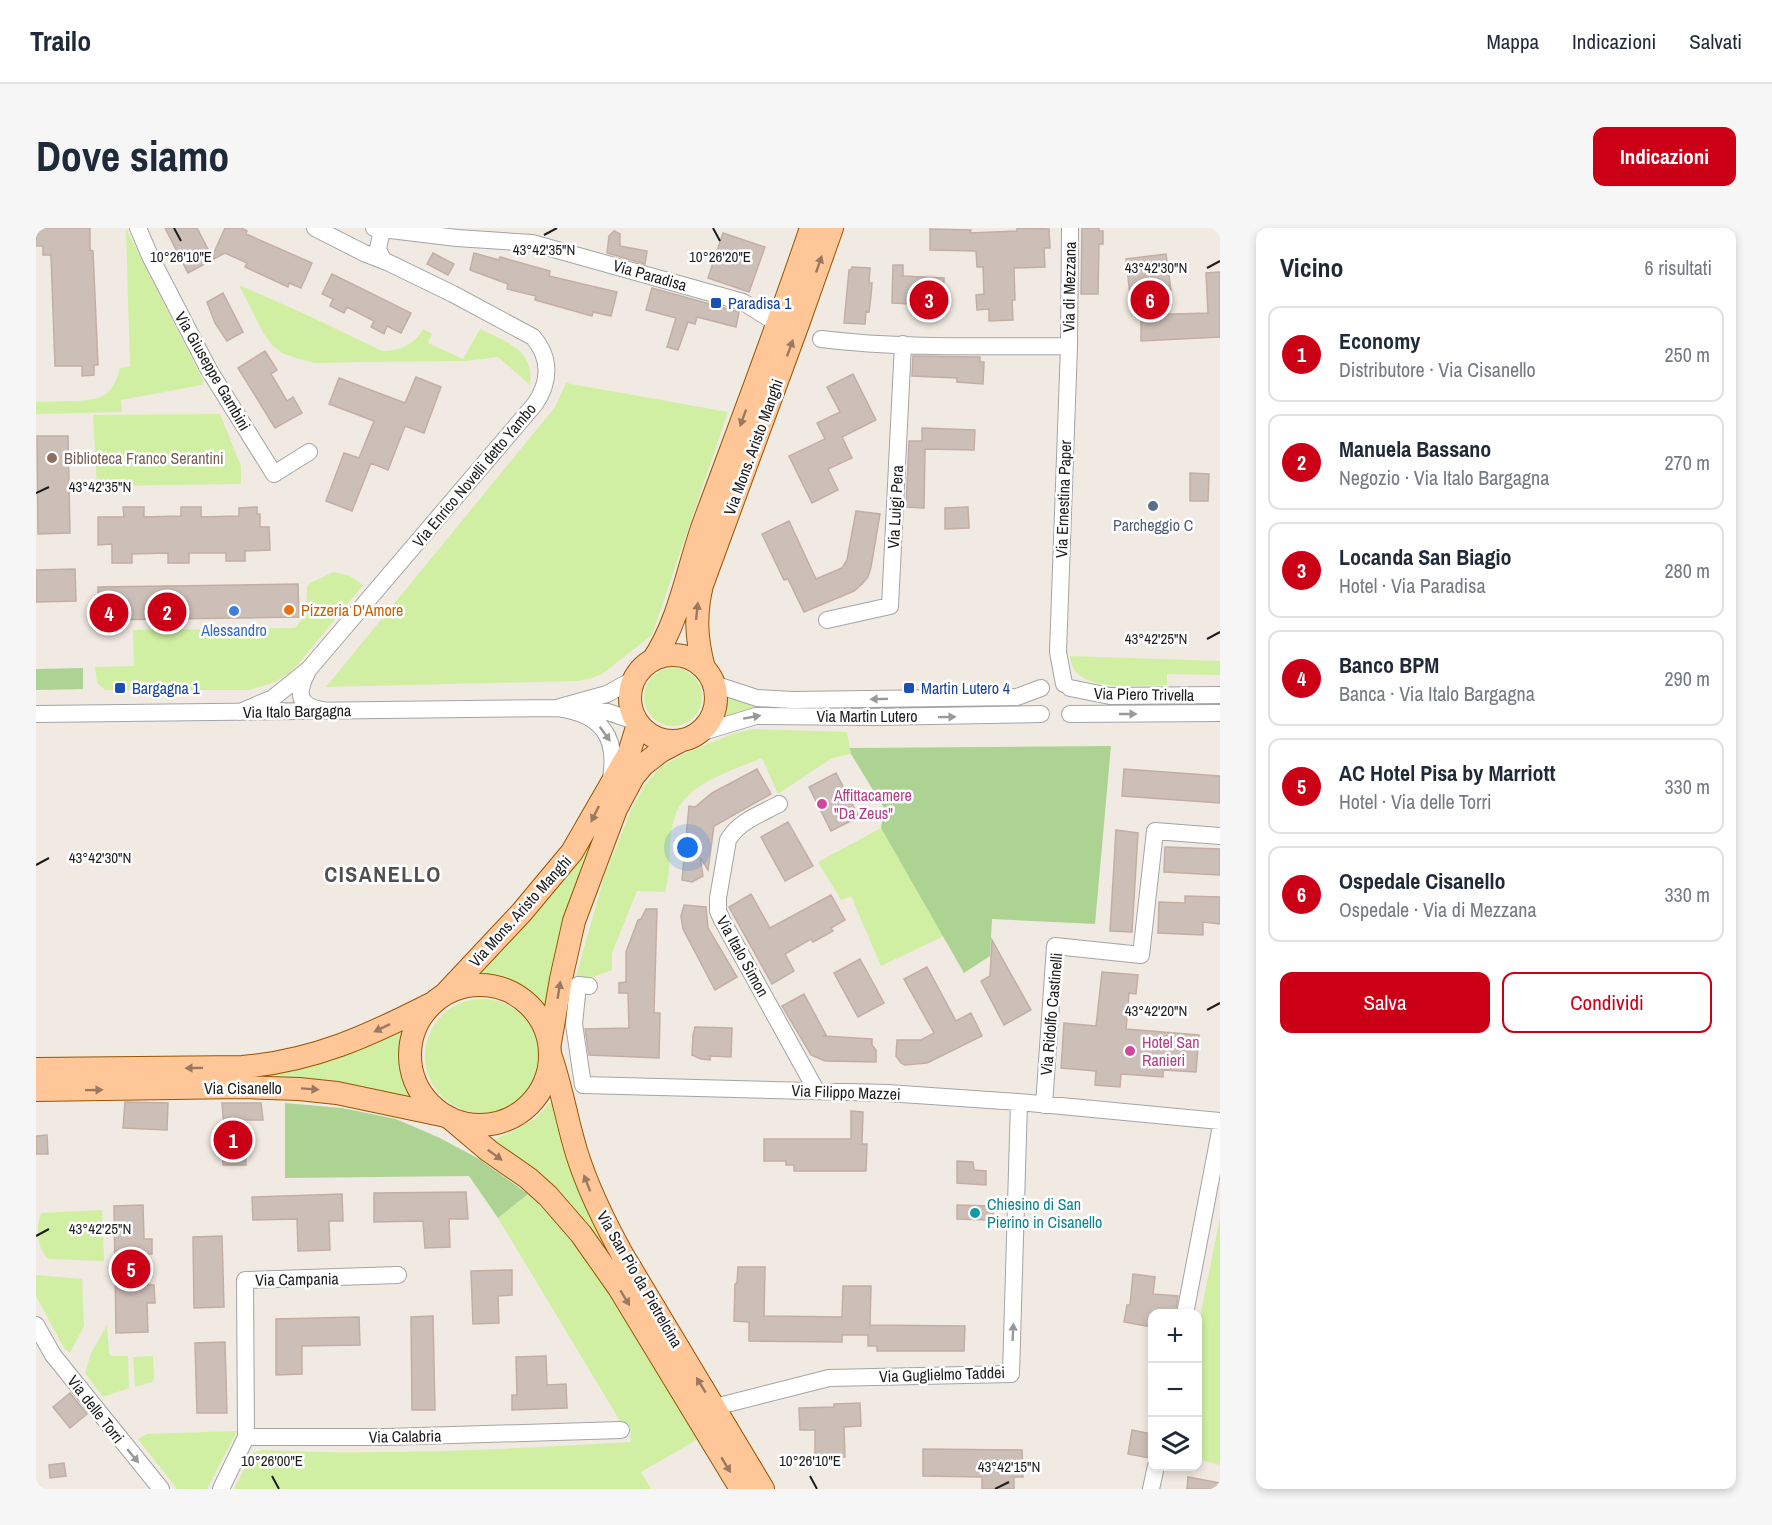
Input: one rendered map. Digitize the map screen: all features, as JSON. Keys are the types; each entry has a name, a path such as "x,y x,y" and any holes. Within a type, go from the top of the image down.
{"main road":[{"name":"Via Mons. Aristo Manghi","path":"653,660 673,620 696,544 812,228"},
{"name":"Via Mons. Aristo Manghi","path":"709,676 696,625 702,585 832,228"},
{"path":"669,655 691,658 709,676 716,696 712,715 705,726 689,737 670,741 658,738 638,723 630,703 630,693 634,679 642,668 653,660 669,655"},
{"name":"Via Mons. Aristo Manghi","path":"439,1000 559,870 583,837 629,753 638,723"},
{"name":"Via Mons. Aristo Manghi","path":"550,1051 561,980 574,921 616,809 633,777 643,765 661,751 689,737"},
{"path":"481,986 512,993 531,1008 541,1021 550,1051 548,1071 542,1088 530,1103 506,1120 488,1125 469,1124 449,1118 434,1108 421,1093 410,1059 417,1024 439,1000 465,987 481,986"},
{"name":"Via Cisanello","path":"36,1069 265,1065 327,1051 346,1044 439,1000"},
{"name":"Via San Pio da Pietrelcina","path":"550,1051 577,1156 603,1217 628,1264 763,1489"},
{"name":"Via Cisanello","path":"36,1090 241,1087 299,1089 337,1093 449,1118"},
{"name":"Via San Pio da Pietrelcina","path":"449,1118 489,1151 533,1182 581,1234 619,1288 741,1489"}],"street":[{"name":"Via Giuseppe Gambini","path":"138,228 209,370 274,474 309,452"},
{"name":"Via Enrico Novelli detto Yambo","path":"240,712 273,698 309,669 535,404 543,390 546,375 546,363 541,348 526,332 391,263 372,257 315,228"},
{"name":"Via di Mezzana","path":"1069,346 1070,228"},
{"path":"378,229 378,253 383,260 391,263"},
{"name":"Via Paradisa","path":"378,229 457,238 515,241 558,249 743,302 778,324"},
{"path":"821,339 903,344 1069,346"},
{"name":"Via Luigi Pera","path":"828,620 890,606 903,344"},
{"name":"Via Ernestina Paper","path":"1043,687 1053,672 1058,652 1069,346"},
{"name":"Via Ernestina Paper","path":"1058,652 1067,686"},
{"name":"Via Enrico Novelli detto Yambo","path":"309,669 300,688 301,698 312,708 332,711"},
{"name":"Via Martin Lutero","path":"709,676 757,698 793,700 1017,697 1043,687"},
{"name":"Via Italo Bargagna","path":"565,709 607,694 634,679"},
{"path":"1054,682 1067,686 1073,693 1075,704 1070,714 1054,721 1041,714 1036,703 1038,693 1043,687 1054,682"},
{"name":"Via Piero Trivella","path":"1067,686 1110,696 1220,695"},
{"name":"Via Italo Bargagna","path":"565,709 592,720 602,728 611,742 614,756 609,788"},
{"name":"Via Italo Bargagna","path":"36,714 565,709 608,712 638,723"},
{"name":"Via Martin Lutero","path":"689,737 756,716 873,717 1041,714"},
{"name":"Via Piero Trivella","path":"1070,714 1220,714"},
{"name":"Via Italo Simon","path":"779,804 744,823 732,833 728,840 717,898 718,911 816,1090"},
{"name":"Via Ridolfo Castinelli","path":"1044,1105 1055,946 1141,955 1155,831 1220,836"},
{"name":"Via Filippo Mazzei","path":"590,986 578,985 574,1024 583,1085 816,1090 1019,1102 1220,1121"},
{"name":"Via Guglielmo Taddei","path":"715,1407 829,1378 1011,1374 1019,1102"},
{"path":"1186,1309 1220,1131"},
{"name":"Via Campania","path":"246,1437 245,1280 398,1275"},
{"name":"Via delle Torri","path":"36,1325 53,1355 161,1489"},
{"name":"Via Calabria","path":"246,1437 387,1437 621,1430"},
{"path":"221,1489 246,1437"},
{"path":"1151,1489 1155,1471"}],"green space":[{"path":"126,229 204,382 202,385 121,400 122,412 36,414 36,402 84,400 105,395 114,385 120,368 130,367"},
{"path":"239,285 382,351 406,346 423,329 432,334 428,343 463,359 480,329 509,343 523,355 528,363 530,385 498,357 466,361 315,363 296,358 282,353 272,345"},
{"path":"566,383 728,412 652,635 602,674 578,681 326,687 555,407"},
{"path":"220,414 241,466 241,484 97,486 93,415"},
{"path":"334,572 350,576 363,585 300,662 288,674 275,682 249,690 105,690 97,683 95,667 134,666 133,630 295,628 306,614 307,587 310,583"},
{"path":"1070,656 1220,661 1220,675 1167,674 1167,685 1109,685 1082,677 1074,668"},
{"path":"83,668 83,689 36,690 36,669"},
{"path":"673,668 689,673 697,681 702,697 697,713 689,721 673,726 657,721 649,713 644,697 649,681 657,673"},
{"path":"727,697 761,706 761,709 733,713 722,719"},
{"path":"752,729 847,732 851,754 832,758 778,794 762,758 698,787 679,807 674,819 665,892 637,891 612,953 612,970 590,978 576,976 605,874 632,808 645,785 661,767 684,754 732,734"},
{"path":"1111,746 1095,924 992,919 990,956 964,973 881,828 884,808 851,754 850,748"},
{"path":"600,822 545,1009 539,1000 524,987 506,980 476,975"},
{"path":"881,828 944,936 881,966 851,896 841,900 818,862"},
{"path":"482,999 504,1003 522,1016 535,1034 539,1056 535,1078 522,1096 504,1109 482,1113 460,1109 442,1096 429,1078 425,1056 429,1034 442,1016 460,1003"},
{"path":"405,1028 402,1067 409,1099 249,1079 249,1074"},
{"path":"554,1098 619,1274 493,1140 536,1118"},
{"path":"285,1103 342,1108 396,1119 440,1138 479,1159 528,1194 498,1218 469,1176 285,1178"},
{"path":"528,1194 578,1249 600,1279 641,1342 698,1439 641,1472 651,1489 234,1489 252,1453 262,1450 400,1452 631,1442 630,1426 620,1421 498,1218"},
{"path":"102,1210 104,1261 49,1259 45,1255 38,1238 41,1213"},
{"path":"1220,1218 1220,1465 1202,1460 1202,1309"},
{"path":"36,1275 82,1279 84,1326 70,1353 64,1348 36,1296"},
{"path":"107,1325 111,1356 128,1356 129,1388 103,1397 85,1373 91,1353"},
{"path":"153,1356 154,1378 152,1382 135,1387 133,1357"},
{"path":"237,1431 207,1489 177,1489 138,1439 147,1434"}],"building":[{"path":"36,228 90,228 98,365 94,365 94,375 82,376 82,366 55,366 51,255 43,255 43,246 36,246"},
{"path":"165,228 197,228 212,257 225,228 241,228 247,231 246,234 312,263 301,288 289,283 288,287 245,267 247,263 225,253 188,273"},
{"path":"1017,228 1049,229 1050,248 1044,248 1045,267 1014,268 1013,320 989,321 989,309 977,310 976,295 984,294 983,267 977,267 976,251 930,250 930,229 971,230 970,233 1017,231"},
{"path":"1082,228 1099,228 1099,231 1103,231 1103,244 1099,244 1098,294 1081,294"},
{"path":"614,231 620,234 620,246 647,251 645,264 607,253 609,236"},
{"path":"723,233 765,247 749,292 708,278"},
{"path":"433,253 454,264 448,275 427,264"},
{"path":"474,253 499,260 500,257 550,271 549,276 617,292 611,316 593,312 592,316 535,300 536,296 507,289 508,284 470,270"},
{"path":"1166,254 1171,290 1130,295 1126,259"},
{"path":"893,265 903,265 903,276 944,278 943,316 931,315 932,305 892,303"},
{"path":"852,267 870,268 871,296 865,324 844,323 849,270"},
{"path":"1220,272 1220,337 1141,341 1141,315 1208,313 1206,273"},
{"path":"332,274 411,313 401,333 387,326 384,334 371,327 374,321 347,307 344,313 330,306 333,299 322,294"},
{"path":"652,288 739,312 736,327 697,317 695,324 688,322 678,350 667,347 676,318 646,310"},
{"path":"223,293 243,332 227,341 215,323 207,302"},
{"path":"265,351 277,370 271,374 287,401 293,397 302,413 275,428 238,368"},
{"path":"913,356 980,357 980,362 984,362 983,384 957,382 957,378 912,376"},
{"path":"853,374 876,420 842,437 852,458 828,469 838,490 812,503 789,456 825,439 817,423 840,412 827,387"},
{"path":"416,377 441,387 424,433 405,426 388,470 371,463 352,511 326,501 344,453 359,458 374,421 329,404 339,378 405,403"},
{"path":"922,428 975,430 974,450 925,449 924,508 906,507 909,441 922,441"},
{"path":"37,436 68,436 70,533 38,534"},
{"path":"1190,473 1209,474 1208,501 1190,501"},
{"path":"123,507 144,507 144,517 181,516 181,507 201,507 201,517 239,516 239,508 257,507 257,514 260,514 260,527 269,527 270,550 245,551 245,561 226,561 226,553 189,553 189,563 168,563 168,553 132,554 132,563 112,563 112,544 98,545 98,517 124,517"},
{"path":"968,507 969,528 945,529 945,508"},
{"path":"856,511 880,514 868,577 854,591 804,612 788,579 784,580 762,534 789,521 816,579 842,568 847,560"},
{"path":"75,569 76,601 36,602 36,570"},
{"path":"298,584 299,617 98,620 98,587"},
{"path":"757,769 771,794 714,826 708,870 700,857 703,876 692,882 682,880 689,806 695,807 712,793"},
{"path":"1124,769 1220,776 1220,803 1122,796"},
{"path":"836,773 859,817 831,831 809,787"},
{"path":"788,822 813,866 785,881 761,837"},
{"path":"1116,830 1138,833 1132,932 1110,931"},
{"path":"1165,847 1220,849 1220,875 1164,872"},
{"path":"751,894 770,928 831,895 845,920 831,928 833,931 813,942 811,939 785,954 794,971 772,984 729,907"},
{"path":"1185,896 1220,897 1220,924 1203,922 1203,935 1158,933 1159,902 1185,903"},
{"path":"684,905 706,907 708,928 737,977 715,990 683,929 681,916"},
{"path":"646,909 657,909 654,1013 660,1013 659,1058 589,1055 585,1029 629,1028 628,993 619,993 619,983 626,982 626,952 638,920 641,919"},
{"path":"992,940 1031,1010 1004,1025 981,981 990,976"},
{"path":"860,959 884,1003 858,1017 834,973"},
{"path":"927,967 956,1021 971,1013 982,1036 927,1063 905,1065 896,1056 897,1040 921,1040 934,1033 904,979"},
{"name":"Hotel San Ranieri","path":"1102,972 1138,975 1136,994 1129,993 1126,1029 1199,1035 1196,1072 1163,1070 1163,1077 1121,1074 1120,1087 1095,1085 1096,1071 1061,1068 1064,1023 1096,1026"},
{"path":"804,994 826,1035 823,1036 872,1039 872,1045 876,1050 876,1062 825,1061 811,1055 782,1006"},
{"path":"695,1027 732,1028 731,1057 710,1056 710,1060 692,1055"},
{"path":"125,1102 168,1103 167,1130 123,1128"},
{"path":"222,1103 261,1103 263,1120 243,1120 246,1165 223,1165 223,1152 226,1152"},
{"path":"851,1111 863,1112 862,1144 867,1144 866,1171 794,1171 794,1165 786,1165 786,1161 764,1161 764,1139 851,1139"},
{"path":"47,1135 48,1154 36,1154 36,1136"},
{"path":"957,1161 973,1162 974,1170 986,1171 986,1185 957,1183"},
{"path":"466,1192 468,1219 449,1219 450,1247 425,1248 423,1221 374,1222 374,1193"},
{"path":"342,1194 343,1221 329,1221 330,1250 298,1251 297,1219 253,1220 252,1197"},
{"path":"143,1205 144,1239 152,1239 152,1254 147,1254 148,1285 154,1285 155,1303 147,1303 148,1332 116,1333 114,1206"},
{"name":"Chiesino di San Pierino in Cisanello","path":"957,1205 989,1206 993,1215 989,1220 957,1219"},
{"path":"222,1236 224,1307 194,1308 193,1237"},
{"path":"738,1267 765,1267 764,1316 842,1317 843,1286 871,1286 870,1325 965,1326 964,1351 877,1351 877,1346 868,1346 868,1335 842,1335 842,1342 749,1341 749,1322 734,1321"},
{"path":"512,1270 512,1295 498,1296 499,1323 473,1324 471,1271"},
{"path":"1133,1274 1155,1277 1153,1294 1178,1296 1176,1309 1148,1309 1148,1326 1124,1322 1127,1305 1130,1305"},
{"path":"433,1316 435,1410 412,1410 411,1317"},
{"path":"359,1317 360,1345 302,1346 302,1374 276,1375 276,1319"},
{"path":"225,1342 227,1413 197,1413 195,1343"},
{"path":"546,1356 547,1385 566,1384 567,1408 512,1410 512,1395 517,1395 516,1357"},
{"path":"70,1393 87,1414 70,1428 53,1407"},
{"path":"860,1403 861,1426 844,1427 845,1457 815,1458 815,1430 800,1430 799,1408 834,1407 834,1404"},
{"path":"1132,1430 1148,1433 1148,1458 1128,1454"},
{"path":"923,1449 1022,1450 1023,1477 1014,1477 1014,1489 982,1489 982,1477 923,1476"},
{"path":"64,1463 66,1476 50,1478 49,1465"},
{"path":"1188,1477 1220,1483 1220,1489 1187,1489"}],"place":[{"name":"Locanda San Biagio","path":"929,300"},
{"name":"Ospedale Cisanello","path":"1150,300"},
{"name":"Paradisa 1","path":"716,303"},
{"name":"Biblioteca Franco Serantini","path":"52,458"},
{"name":"Parcheggio C","path":"1153,506"},
{"name":"Pizzeria D'Amore","path":"289,610"},
{"name":"Alessandro","path":"234,611"},
{"name":"Manuela Bassano","path":"167,612"},
{"name":"Banco BPM","path":"109,613"},
{"name":"Bargagna 1","path":"120,688"},
{"name":"Martin Lutero 4","path":"909,688"},
{"name":"Affittacamere \"Da Zeus\"","path":"822,804"},
{"name":"Hotel San Ranieri","path":"1130,1051"},
{"name":"Economy","path":"233,1140"},
{"name":"Chiesino di San Pierino in Cisanello","path":"975,1213"},
{"name":"AC Hotel Pisa by Marriott","path":"131,1269"}],"district":[{"name":"CISANELLO","path":"383,874"}]}
